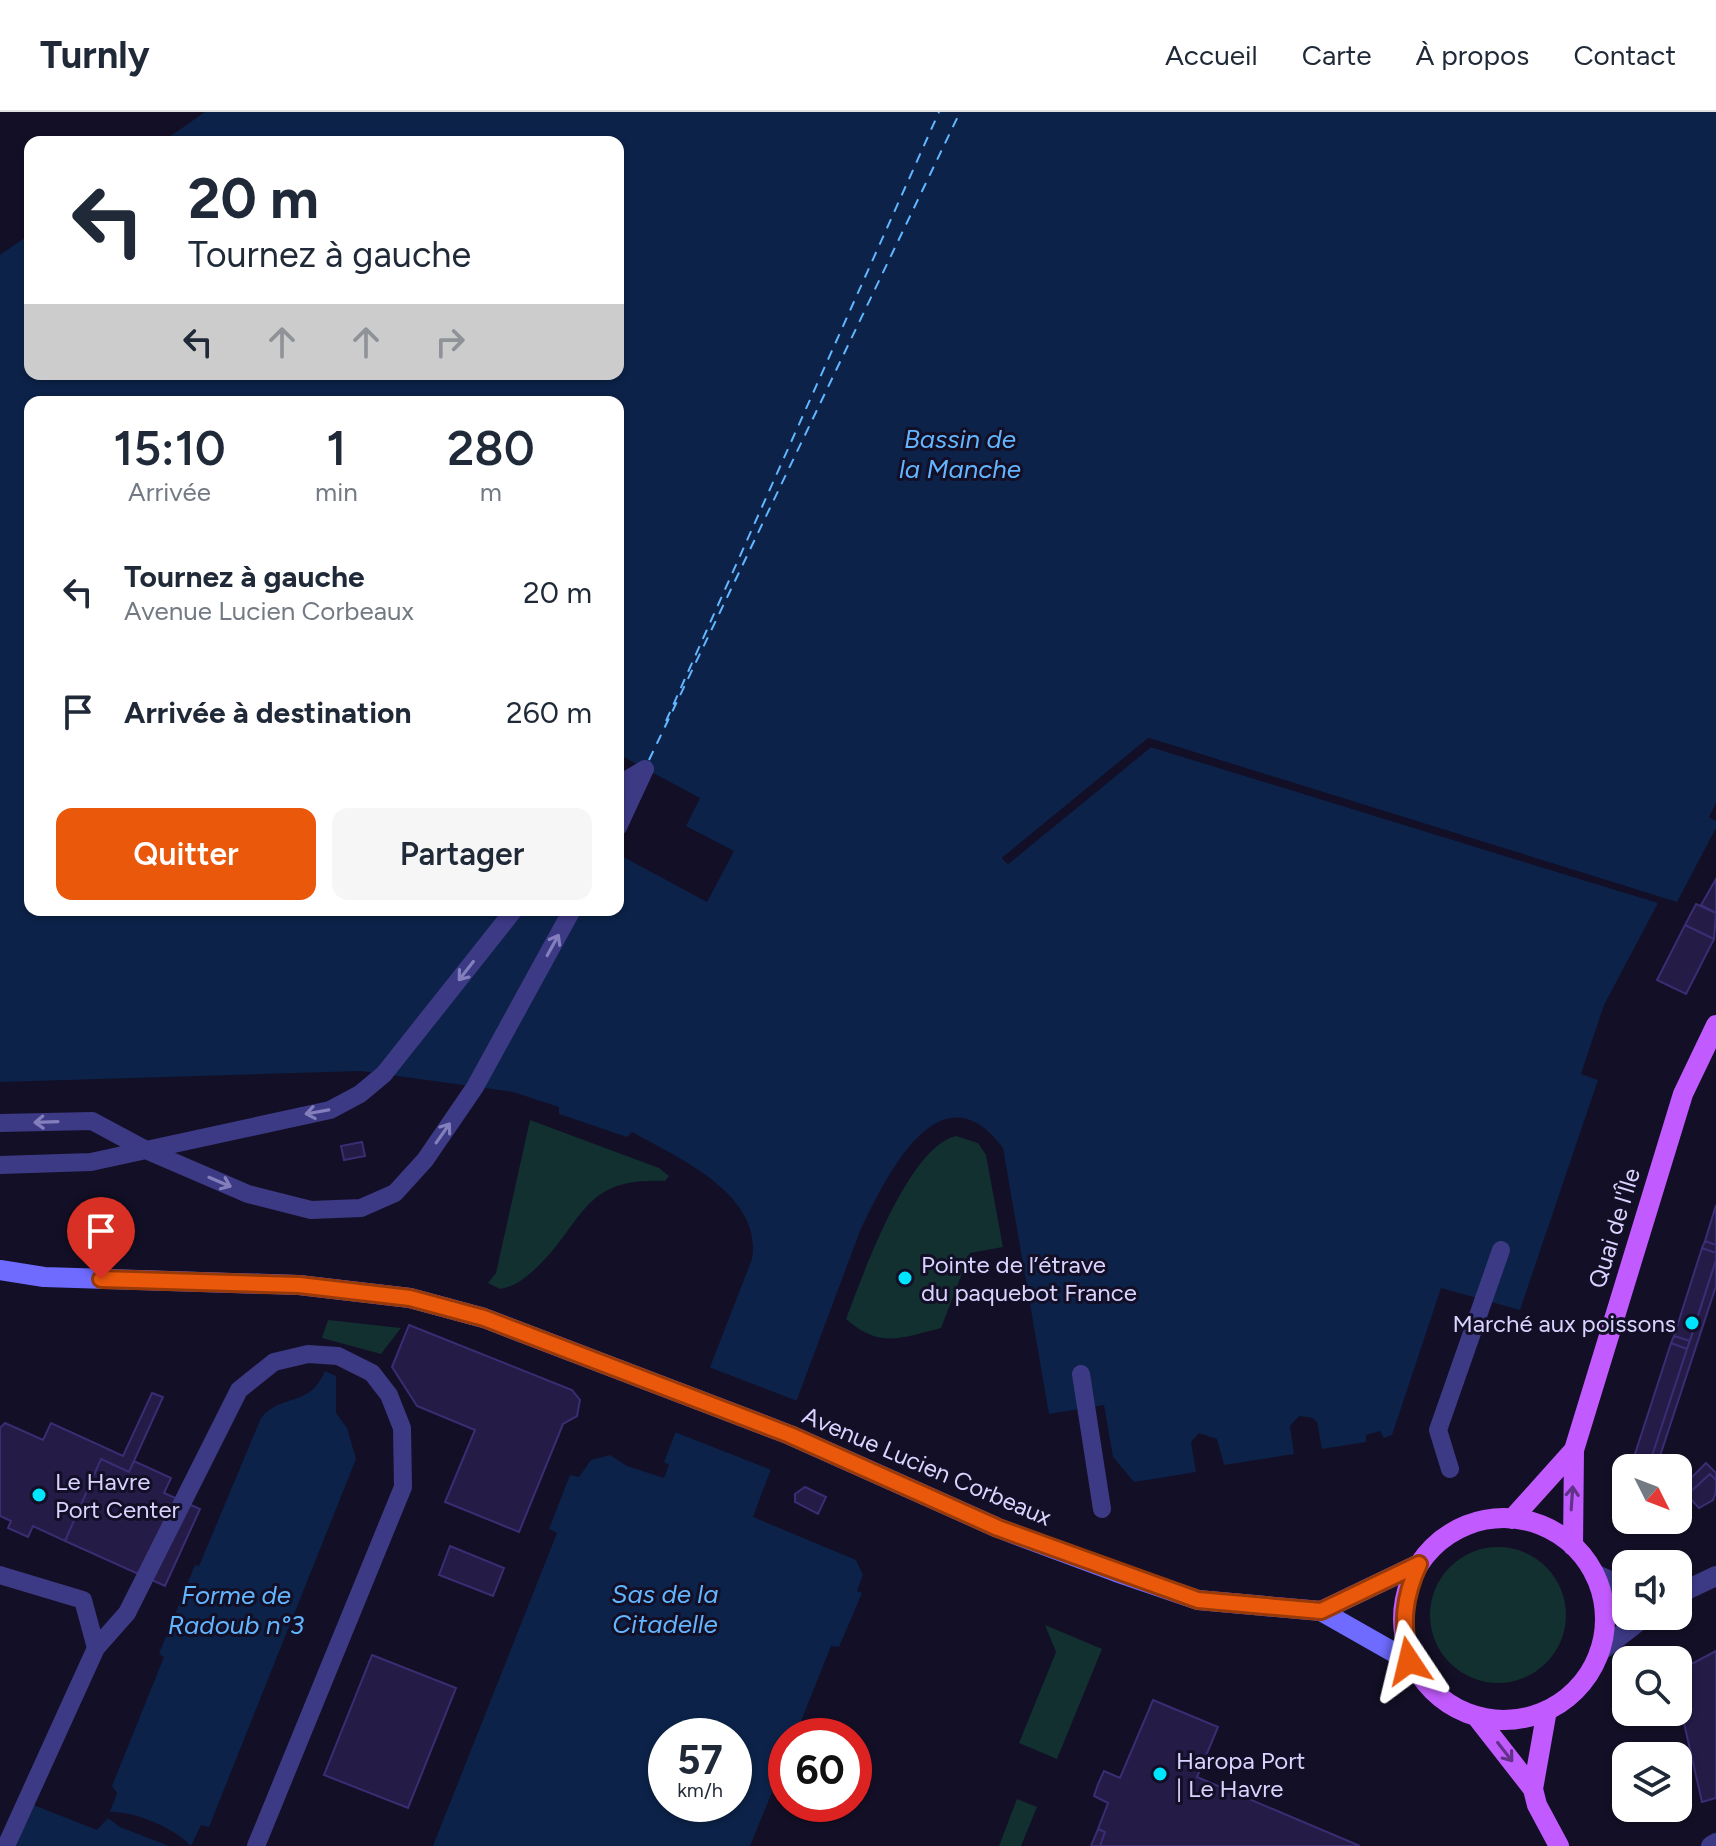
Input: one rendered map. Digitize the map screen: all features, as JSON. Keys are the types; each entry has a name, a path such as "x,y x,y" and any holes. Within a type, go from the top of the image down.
{"main road":[{"name":"Quai de l'Île","path":"1573,1546 1574,1450 1683,1094 1716,1025"},
{"name":"Avenue Lucien Corbeaux","path":"0,1270 44,1277 299,1285 410,1298 484,1318 790,1435 998,1528 1198,1600 1321,1611 1409,1661"},
{"name":"Quai de l'Île","path":"1512,1519 1574,1450"},
{"path":"1499,1517 1550,1529 1573,1546 1594,1574 1604,1613 1599,1652 1578,1687 1547,1710 1512,1720 1476,1716 1447,1703 1424,1682 1409,1661 1402,1624 1406,1593 1419,1564 1440,1540 1467,1524 1499,1517"},
{"path":"1321,1611 1419,1564"},
{"path":"1533,1789 1547,1710"},
{"path":"1476,1716 1533,1789 1537,1805 1559,1846"}],"street":[{"path":"1594,1574 1612,1582"},
{"path":"1692,1587 1716,1576"},
{"path":"1599,1652 1627,1630"}],"lane":[{"path":"624,781 645,769 624,814"},
{"path":"0,1165 91,1162 330,1110 360,1094 384,1074 509,916"},
{"path":"0,1123 92,1121 148,1151 248,1194 311,1210 361,1208 395,1193 425,1160 475,1087 569,916"},
{"path":"1450,1469 1438,1430 1501,1250"},
{"path":"6,1846 96,1648 127,1613 239,1390 274,1362 308,1354 338,1356 372,1373 389,1395 402,1428 403,1487 256,1846"},
{"path":"1081,1374 1102,1509"},
{"path":"0,1575 83,1600 96,1648"}],"green space":[{"path":"530,1120 659,1168 669,1176 665,1181 616,1186 600,1195 587,1206 533,1271 518,1283 500,1289 488,1283 496,1273"},
{"path":"956,1136 978,1143 986,1155 1003,1247 970,1253 941,1328 891,1338 870,1334 846,1319 889,1215 921,1163 938,1145"},
{"path":"328,1320 401,1328 381,1354 322,1338"},
{"path":"1498,1547 1524,1552 1546,1567 1561,1589 1566,1615 1561,1641 1546,1663 1524,1678 1498,1683 1472,1678 1450,1663 1435,1641 1430,1615 1435,1589 1450,1567 1472,1552"},
{"path":"1045,1625 1102,1649 1057,1759 1019,1743 1056,1652"},
{"path":"1017,1799 1037,1807 1021,1846 999,1846"}],"water":[{"name":"Bassin de la Manche","path":"205,112 1716,112 1716,803 1709,817 1716,821 1716,828 1677,902 1149,738 1002,858 1008,864 1151,747 1658,903 1604,1005 1581,1074 1598,1080 1520,1310 1441,1288 1392,1435 1384,1438 1380,1431 1366,1435 1366,1442 1322,1449 1317,1422 1313,1418 1299,1416 1290,1426 1294,1454 1224,1465 1217,1439 1199,1433 1191,1442 1196,1472 1134,1482 1113,1457 1104,1405 1049,1414 1003,1148 980,1125 958,1118 937,1123 918,1137 900,1159 860,1231 753,1517 856,1560 863,1575 857,1591 862,1593 839,1647 831,1646 802,1718 768,1718 768,1802 750,1846 433,1846 557,1533 549,1529 570,1475 579,1477 591,1460 610,1455 627,1466 664,1478 669,1465 664,1462 678,1426 686,1429 752,1259 752,1236 744,1215 731,1197 693,1166 632,1132 627,1137 559,1114 559,1107 513,1092 361,1071 0,1082 0,255 24,238 24,380 624,380 624,136 171,136"},
{"name":"Forme de Radoub n°3","path":"325,1371 336,1376 336,1413 347,1428 356,1459 209,1827 201,1825 191,1846 154,1822 131,1814 110,1812 117,1793 112,1786 164,1657 159,1654 195,1565 199,1566 261,1418 277,1405 303,1396 319,1383"},
{"path":"31,1804 97,1830 108,1818 120,1827 169,1846 16,1846"}],"pier":[{"path":"1148,738 1628,887 1626,893 1151,747 1008,864 1002,858"},
{"path":"624,757 700,798 686,826 734,851 707,902 624,857"},
{"path":"706,1366 800,1402 774,1471 672,1431 676,1423 683,1424"}],"building":[{"path":"1716,879 1716,913 1701,905"},
{"path":"1696,904 1716,913 1714,939 1685,925"},
{"path":"1685,925 1714,939 1686,994 1657,980"},
{"path":"362,1142 365,1156 344,1160 341,1146"},
{"path":"1716,1205 1716,1245 1705,1241"},
{"path":"1705,1241 1716,1245 1716,1253 1702,1248"},
{"path":"1702,1248 1716,1253 1716,1260 1690,1341 1674,1336"},
{"path":"1716,1260 1716,1286 1661,1454 1653,1454"},
{"path":"409,1325 572,1390 580,1400 577,1416 563,1424 519,1532 445,1502 475,1430 417,1406 392,1367"},
{"path":"1674,1336 1690,1341 1687,1349 1671,1343"},
{"path":"1671,1343 1687,1349 1653,1454 1635,1454"},
{"path":"152,1393 163,1397 129,1472 101,1459 65,1541 33,1526 28,1537 8,1528 11,1521 0,1516 0,1428 5,1423 43,1440 51,1423 123,1456"},
{"path":"101,1459 129,1472 134,1461 171,1478 164,1493 200,1509 165,1586 65,1541"},
{"path":"1706,1463 1716,1473 1716,1480 1710,1474 1692,1490 1692,1477"},
{"path":"1710,1474 1716,1480 1713,1500 1699,1508 1692,1500 1692,1490"},
{"path":"805,1487 826,1497 818,1514 795,1502 795,1494"},
{"path":"450,1546 504,1568 493,1596 439,1575"},
{"path":"1716,1651 1716,1798 1702,1802 1692,1758 1692,1742 1688,1742 1685,1726 1692,1726 1692,1664"},
{"path":"372,1655 456,1688 408,1808 324,1775"},
{"name":"Haropa Port | Le Havre","path":"1153,1700 1218,1727 1197,1777 1360,1846 1100,1846 1105,1832 1098,1829 1108,1803 1094,1796 1098,1784 1104,1771 1120,1778"},
{"path":"1098,1829 1105,1832 1100,1846 1091,1846"}],"ferry route":[{"path":"666,721 939,112"},
{"path":"649,760 960,112"}],"place":[{"name":"Pointe de l’étrave du paquebot France","path":"905,1278"},
{"name":"Marché aux poissons","path":"1692,1323"},
{"name":"Le Havre Port Center","path":"39,1495"},
{"name":"Haropa Port | Le Havre","path":"1160,1774"}],"route":[{"path":"101,1279 299,1285 410,1298 484,1318 790,1435 998,1528 1198,1600 1321,1611 1419,1564 1406,1593 1402,1624 1409,1661"}],"water label":[{"name":"Sas de la Citadelle","path":"665,1609"}]}
